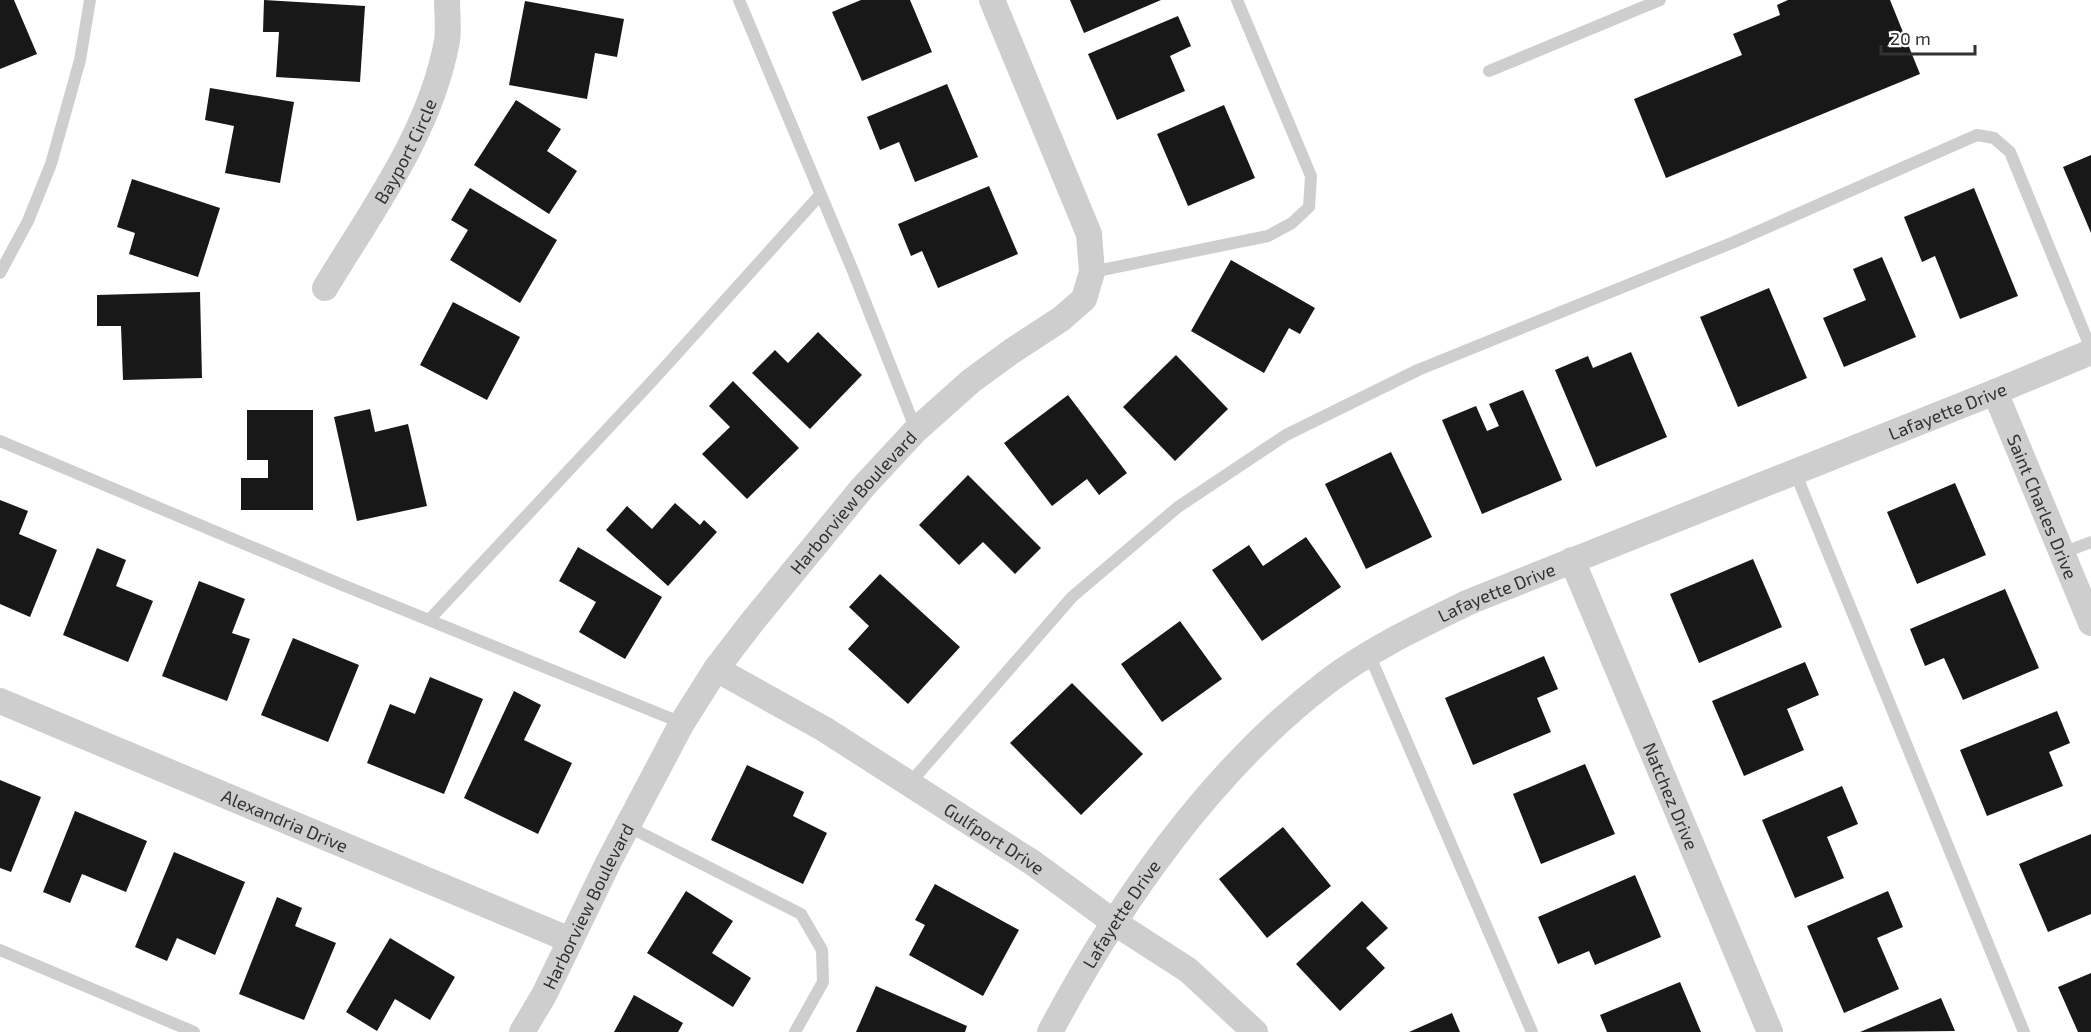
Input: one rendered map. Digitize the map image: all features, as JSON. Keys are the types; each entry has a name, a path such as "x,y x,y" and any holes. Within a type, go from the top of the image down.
{"street":[{"name":"Bayport Circle","path":"325,288 400,165 422,123 437,81 448,39 447,0"},
{"name":"Harborview Boulevard","path":"522,1032 544,995 627,826 682,723 716,669 752,622 863,487 916,430 970,381 1061,319 1084,299 1092,272 1089,234 992,0"},
{"name":"Lafayette Drive","path":"1050,1032 1077,980 1177,833 1270,730 1327,681 1390,640 1469,602 1995,392 2091,350"},
{"name":"Saint Charles Drive","path":"1995,392 2091,623"},
{"name":"Natchez Drive","path":"1572,560 1770,1032"},
{"name":"Gulfport Drive","path":"716,669 824,729 1033,863 1115,922 1188,970 1255,1032"},
{"name":"Alexandria Drive","path":"0,701 570,940"}],"lane":[{"path":"0,273 28,221 51,164 80,60 90,0"},
{"path":"739,0 853,271 916,430"},
{"path":"1092,272 1268,236 1292,224 1309,207 1311,176 1237,0"},
{"path":"1489,71 1660,0"},
{"path":"910,783 1072,597 1178,507 1286,435 1418,370 1734,242 1977,135 1994,138 2010,152 2091,350"},
{"path":"429,620 655,378 820,195"},
{"path":"0,441 682,723"},
{"path":"1795,472 2024,1032"},
{"path":"2062,554 2091,542"},
{"path":"1369,654 1532,1032"},
{"path":"627,826 801,914 822,950 823,982 795,1032"},
{"path":"0,950 194,1032"}],"building":[{"path":"0,0 14,0 37,54 0,69"},
{"path":"264,0 365,6 360,82 276,77 279,32 263,32"},
{"path":"861,0 910,0 932,52 862,81 832,12"},
{"path":"1070,0 1161,0 1084,33"},
{"path":"1788,0 1890,0 1920,74 1666,178 1634,99 1742,55 1733,34 1780,15 1777,5"},
{"path":"525,1 624,19 617,57 595,53 587,99 509,85"},
{"path":"1178,16 1191,46 1170,56 1185,91 1117,120 1088,54"},
{"path":"947,84 978,157 915,182 899,142 880,150 867,117"},
{"path":"210,88 294,102 280,183 225,173 234,126 205,120"},
{"path":"516,100 561,129 547,151 577,171 549,214 474,165"},
{"path":"1224,105 1255,178 1188,206 1157,134"},
{"path":"2091,155 2091,233 2063,167"},
{"path":"132,179 220,208 198,277 129,254 135,233 117,227"},
{"path":"989,186 1018,254 938,288 922,251 911,256 898,224"},
{"path":"470,188 557,240 520,303 450,260 468,230 451,220"},
{"path":"1974,188 2018,296 1960,319 1935,256 1922,262 1904,217"},
{"path":"1882,257 1916,337 1844,367 1823,318 1866,300 1853,269"},
{"path":"1231,260 1315,308 1300,334 1289,328 1264,373 1191,331"},
{"path":"1769,288 1807,378 1738,407 1700,317"},
{"path":"200,292 202,378 123,380 121,326 97,326 97,295"},
{"path":"453,302 520,337 487,400 420,365"},
{"path":"818,332 862,375 810,429 752,373 775,350 788,363"},
{"path":"1631,352 1667,437 1596,467 1555,370 1588,356 1593,368"},
{"path":"1176,355 1228,409 1175,461 1123,407"},
{"path":"733,381 799,448 747,499 702,454 730,427 709,406"},
{"path":"1523,390 1562,480 1482,514 1442,420 1476,406 1487,431 1499,426 1489,404"},
{"path":"1068,395 1127,473 1099,495 1087,479 1052,506 1004,443"},
{"path":"370,409 375,432 408,424 427,506 357,521 334,417"},
{"path":"247,410 313,410 313,510 241,510 241,478 268,478 268,460 247,460"},
{"path":"1391,452 1432,537 1366,569 1325,484"},
{"path":"968,475 1041,548 1015,574 983,542 959,565 919,525"},
{"path":"1955,483 1986,555 1917,584 1887,512"},
{"path":"0,500 28,511 19,534 57,550 30,617 0,604"},
{"path":"675,503 700,525 704,520 717,532 668,586 606,530 627,506 652,529"},
{"path":"1306,537 1341,587 1262,641 1212,570 1249,545 1263,566"},
{"path":"578,547 662,597 625,659 579,632 596,602 559,581"},
{"path":"97,548 126,560 116,586 153,601 128,662 63,635"},
{"path":"1753,559 1782,627 1699,663 1670,594"},
{"path":"880,574 960,647 908,704 848,649 869,626 849,607"},
{"path":"199,581 245,599 232,633 250,639 227,701 162,676"},
{"path":"2005,589 2039,668 1963,700 1944,658 1925,666 1910,629"},
{"path":"1180,621 1222,679 1162,722 1121,664"},
{"path":"293,638 359,665 328,742 261,715"},
{"path":"1544,656 1558,689 1537,698 1551,732 1473,765 1445,698"},
{"path":"1805,662 1819,695 1787,709 1804,750 1744,776 1712,701"},
{"path":"430,677 483,699 444,794 367,763 390,704 415,714"},
{"path":"1072,683 1143,754 1081,815 1010,743"},
{"path":"514,691 541,705 524,740 572,763 538,834 464,798"},
{"path":"2057,711 2070,743 2049,752 2063,786 1987,816 1960,750"},
{"path":"1585,764 1615,834 1541,864 1513,794"},
{"path":"747,765 804,792 793,816 827,833 803,884 711,840"},
{"path":"0,780 41,797 11,872 0,868"},
{"path":"1842,786 1858,824 1827,837 1844,878 1795,898 1762,820"},
{"path":"75,811 147,841 126,892 82,874 70,903 43,892"},
{"path":"1283,827 1331,886 1267,938 1219,879"},
{"path":"2091,834 2091,914 2048,932 2019,864"},
{"path":"174,852 245,882 215,955 177,938 167,961 135,947"},
{"path":"1635,875 1661,937 1595,965 1589,951 1558,964 1538,917"},
{"path":"935,884 1019,930 983,996 909,955 925,925 915,920"},
{"path":"686,891 733,921 712,953 751,978 733,1007 647,953"},
{"path":"1888,891 1903,927 1877,938 1899,989 1844,1013 1807,926"},
{"path":"277,897 302,908 295,926 336,943 304,1020 239,994"},
{"path":"1362,901 1388,928 1366,948 1385,968 1340,1011 1296,964"},
{"path":"390,938 455,977 430,1020 395,999 377,1031 346,1012"},
{"path":"2091,973 2091,1032 2078,1032 2058,987"},
{"path":"1680,982 1701,1032 1607,1032 1600,1015"},
{"path":"876,986 967,1026 965,1032 856,1032"},
{"path":"634,995 683,1023 678,1032 614,1032"},
{"path":"1941,998 1955,1031 1860,1032"},
{"path":"1452,1013 1460,1032 1409,1032"}]}
